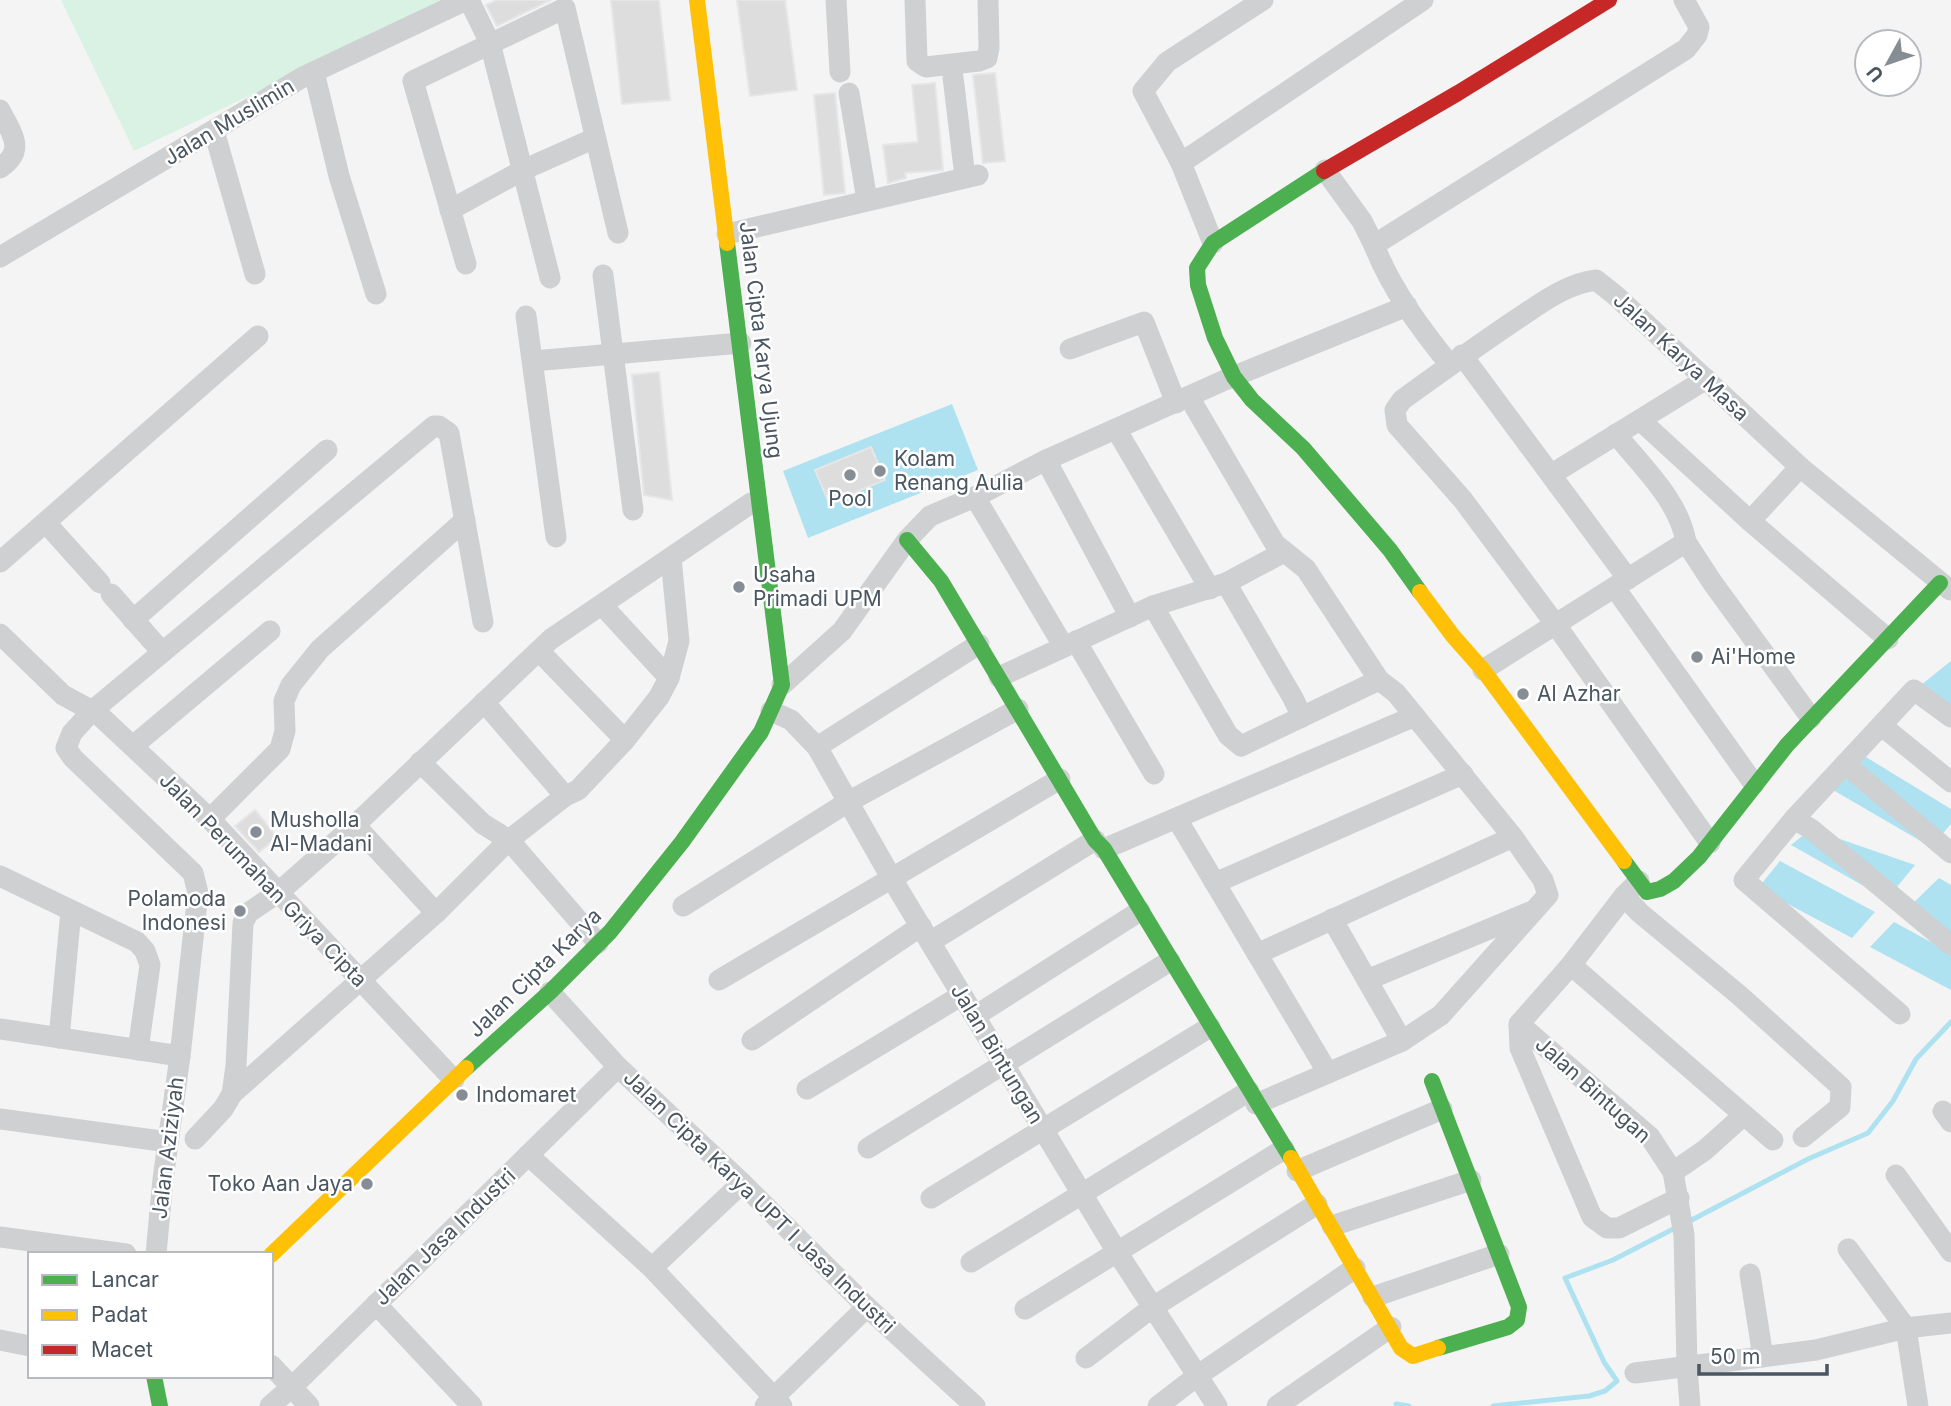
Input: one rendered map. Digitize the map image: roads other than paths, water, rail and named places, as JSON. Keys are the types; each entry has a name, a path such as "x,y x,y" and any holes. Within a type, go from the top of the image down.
{"street":[{"path":"467,0 490,43 550,278"},
{"name":"Jalan Muslimin","path":"0,257 314,72 467,0"},
{"name":"Jalan Cipta Karya Ujung","path":"697,0 782,685"},
{"path":"836,0 840,72"},
{"path":"915,0 917,61 926,67 987,58 988,0"},
{"path":"1213,243 1181,163 1143,91 1167,62 1263,0"},
{"path":"1181,163 1423,0"},
{"path":"1609,0 1458,93 1325,170 1213,243 1198,268 1198,285 1215,338 1234,377 1252,400 1303,449 1390,550 1453,636 1483,670 1631,888 1640,913 1739,995 1841,1087 1840,1107 1803,1137"},
{"path":"1374,245 1686,49 1697,35 1699,27 1684,0"},
{"path":"466,264 413,81 565,8 618,233"},
{"path":"314,72 339,176 376,294"},
{"path":"727,234 971,176 953,77"},
{"path":"849,93 867,200"},
{"path":"0,110 16,144 15,154 0,168"},
{"path":"214,131 254,274"},
{"path":"450,210 523,170 595,138"},
{"path":"1325,170 1362,221 1381,263 1407,306 1552,474 1754,784"},
{"path":"603,275 633,510"},
{"name":"Jalan Karya Masa","path":"1556,625 1463,500 1397,425 1395,410 1402,400 1456,360 1556,294 1578,282 1596,280 1800,467 1945,587"},
{"path":"782,685 842,631 907,540 930,516 975,497 1046,460 1234,377 1407,306"},
{"path":"526,316 556,537"},
{"path":"971,1262 1082,1194 1252,1097 1328,1073 1402,1041 1441,1016 1548,895 1543,880 1513,836 1396,693 1379,680 1306,569 1275,544 1182,400 1144,322 1070,349"},
{"path":"0,562 258,336"},
{"path":"533,361 741,343"},
{"path":"1552,474 1706,379"},
{"path":"1640,419 1750,521 1888,639"},
{"path":"180,1056 198,893 197,880 193,873 69,752 66,748 72,733 92,711 434,426 439,426 449,433 483,622"},
{"path":"1116,429 1293,698 1302,717"},
{"path":"1616,435 1670,501 1683,526 1686,542 1811,718"},
{"path":"133,620 327,450"},
{"path":"1046,460 1130,617"},
{"path":"1750,521 1800,467"},
{"path":"975,497 1154,774"},
{"path":"232,1094 236,1066 243,923 248,913 279,892 355,825 551,639 751,503"},
{"path":"210,819 280,749 285,731 284,701 291,684 320,649 465,520"},
{"path":"46,523 162,652"},
{"path":"907,540 941,581 1332,1226 1401,1348 1413,1356 1508,1327 1518,1320 1520,1303 1432,1081"},
{"path":"1483,670 1686,542"},
{"path":"999,677 1153,606 1218,586 1284,552"},
{"path":"195,1139 223,1109 232,1094 436,913 509,840 565,796 578,790 625,740 670,678 679,641 671,558"},
{"path":"1631,888 1647,892 1660,891 1677,880 1710,843 1754,784 1858,666 1945,587"},
{"path":"602,605 670,678"},
{"path":"1153,606 1228,735 1241,746 1379,680"},
{"path":"1556,625 1710,843"},
{"path":"133,746 270,631"},
{"name":"Jalan Perumahan Griya Cipta","path":"0,634 63,695 98,714 210,819 454,1080"},
{"path":"817,747 979,644"},
{"path":"539,650 625,740"},
{"name":"Jalan Cipta Karya","path":"273,1253 610,932 686,837 761,732 782,685"},
{"path":"1900,1014 1744,880 1794,819 1914,690 1951,717"},
{"path":"484,702 565,796"},
{"path":"683,906 848,802 1018,709"},
{"name":"Jalan Bintungan","path":"771,711 791,720 817,747 892,879 1117,1252 1217,1406"},
{"path":"752,1040 925,934 1100,844 1177,819 1415,716"},
{"path":"1882,726 1951,782"},
{"path":"420,762 483,824 509,840 598,943"},
{"path":"1845,764 1951,853"},
{"path":"1215,883 1462,774"},
{"path":"719,980 1060,779"},
{"path":"1177,819 1328,1073"},
{"path":"1794,819 1811,829 1951,945"},
{"path":"355,825 436,913"},
{"path":"1257,954 1513,836"},
{"path":"0,876 137,943 145,951 150,965 138,1050"},
{"path":"1631,888 1571,965 1519,1024 1520,1048 1592,1217 1607,1228 1619,1228 1680,1203"},
{"path":"1367,980 1536,910"},
{"path":"59,1038 71,911"},
{"path":"975,1016 1140,911"},
{"path":"1332,919 1402,1041"},
{"path":"868,1148 1170,961"},
{"path":"1571,965 1773,1140"},
{"name":"Jalan Cipta Karya UPT I Jasa Industri","path":"550,992 618,1067 742,1183 963,1402"},
{"path":"807,1089 962,995"},
{"name":"Jalan Bintugan","path":"1519,1024 1650,1137 1673,1172 1684,1236 1690,1406"},
{"path":"931,1198 1210,1027"},
{"name":"Jalan Aziziyah","path":"0,1029 180,1056 156,1252"},
{"name":"Jalan Jasa Industri","path":"270,1406 618,1067"},
{"path":"1297,1171 1443,1109"},
{"path":"1673,1172 1706,1150 1744,1115"},
{"path":"0,1119 168,1142"},
{"path":"1025,1309 1284,1149"},
{"path":"528,1155 652,1268 773,1403 867,1307"},
{"path":"1896,1175 1951,1252"},
{"path":"1332,1226 1471,1180"},
{"path":"652,1268 742,1183"},
{"path":"1086,1358 1153,1307 1317,1204"},
{"path":"0,1237 111,1252"},
{"path":"1848,1249 1906,1328 1918,1406"},
{"path":"1373,1297 1499,1254"},
{"path":"1158,1406 1197,1376 1355,1268"},
{"path":"1750,1274 1763,1357"},
{"path":"376,1304 472,1406"},
{"path":"1635,1373 1816,1350 1906,1328 1951,1322"},
{"path":"1277,1406 1391,1327"},
{"path":"0,1340 28,1346"},
{"path":"273,1367 309,1406"},
{"path":"154,1378 160,1406"}],"water":[{"name":"Kolam Renang Aulia","path":"952,404 978,470 808,538 783,471"},
{"path":"1951,661 1951,705 1921,685"},
{"path":"1861,754 1951,809 1951,824 1931,847 1833,790"},
{"path":"1811,829 1915,865 1887,899 1791,845"},
{"path":"1780,861 1875,912 1852,938 1758,888"},
{"path":"1939,878 1951,885 1951,935 1906,910"},
{"path":"1894,922 1951,953 1951,990 1870,947"}],"waterway":[{"path":"1686,1223 1808,1159 1868,1133 1893,1101 1916,1059 1951,1022"},
{"path":"1493,1406 1589,1396 1605,1391 1617,1381 1604,1362 1565,1278 1613,1260 1677,1227"},
{"path":"1397,1406 1396,1404 1409,1406"}],"place":[{"name":"Kolam Renang Aulia","path":"880,471"},
{"name":"Pool","path":"850,475"},
{"name":"Usaha Primadi UPM","path":"739,587"},
{"name":"Ai'Home","path":"1697,657"},
{"name":"Al Azhar","path":"1523,694"},
{"name":"Musholla Al-Madani","path":"256,832"},
{"name":"Polamoda Indonesi","path":"240,911"},
{"name":"Indomaret","path":"462,1095"},
{"name":"Toko Aan Jaya","path":"367,1184"}]}
